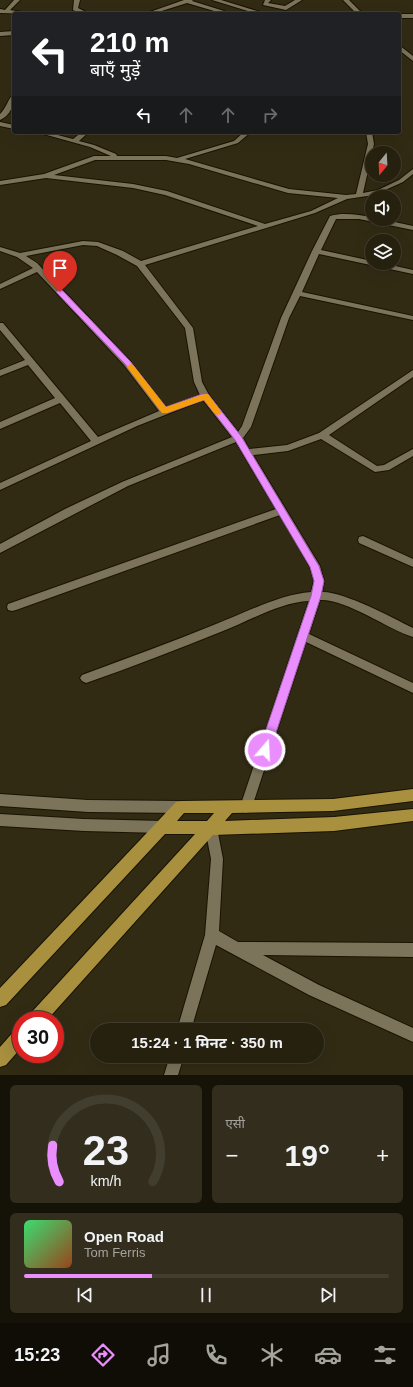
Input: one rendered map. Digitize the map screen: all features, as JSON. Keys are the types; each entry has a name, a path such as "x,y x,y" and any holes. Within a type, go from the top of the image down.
{"highway":[{"path":"0,999 181,807 333,805 413,795"},
{"path":"44,1011 229,807"},
{"path":"162,827 211,828 334,824 413,815"},
{"path":"0,1059 12,1046"}],"street":[{"path":"3,11 17,0"},
{"path":"77,0 74,8 82,12"},
{"path":"215,0 257,12"},
{"path":"268,0 265,4 286,8 299,0"},
{"path":"346,0 358,12"},
{"path":"154,12 188,1 221,12"},
{"path":"165,8 171,11"},
{"path":"401,16 413,16"},
{"path":"0,34 12,33"},
{"path":"401,49 410,59"},
{"path":"0,118 8,110 12,101"},
{"path":"0,124 12,127"},
{"path":"47,134 92,146 118,157"},
{"path":"75,141 84,134"},
{"path":"178,159 236,142 246,134"},
{"path":"359,196 371,144 370,134"},
{"path":"0,183 45,176 94,158 118,157 178,159 288,191 346,197 372,194 389,188 401,181 413,171"},
{"path":"45,176 133,186 167,194 264,226"},
{"path":"140,264 313,212 346,197"},
{"path":"0,549 68,512 125,484 238,438 246,427 285,318 333,218 339,215 413,228"},
{"path":"20,255 83,242 91,242 120,253 140,264 189,328 191,332 198,382 205,396 238,438 315,566 319,581 316,596 246,807"},
{"path":"0,249 20,255 37,269 127,363 164,411"},
{"path":"316,251 413,272"},
{"path":"0,287 37,269"},
{"path":"297,293 413,318"},
{"path":"0,325 97,442"},
{"path":"0,373 30,361"},
{"path":"246,453 288,448 322,435 413,373"},
{"path":"0,487 164,411 205,396"},
{"path":"0,426 60,399"},
{"path":"322,435 375,469 386,468 413,452"},
{"path":"12,607 281,511"},
{"path":"363,540 413,562"},
{"path":"86,678 278,604 301,597 316,596 335,598 379,616 413,633"},
{"path":"303,636 413,688"},
{"path":"0,800 88,806 181,807"},
{"path":"0,820 84,825 162,827"},
{"path":"186,1023 212,935 217,859 211,828"},
{"path":"212,935 314,990 413,1035"},
{"path":"236,948 413,950"},
{"path":"171,1075 175,1063"}],"slow traffic":[{"path":"131,367 164,411 205,396 218,413"}],"route":[{"path":"60,292 115,349 140,378 164,411 205,396 238,438 315,566 319,581 316,596 265,750"}]}
